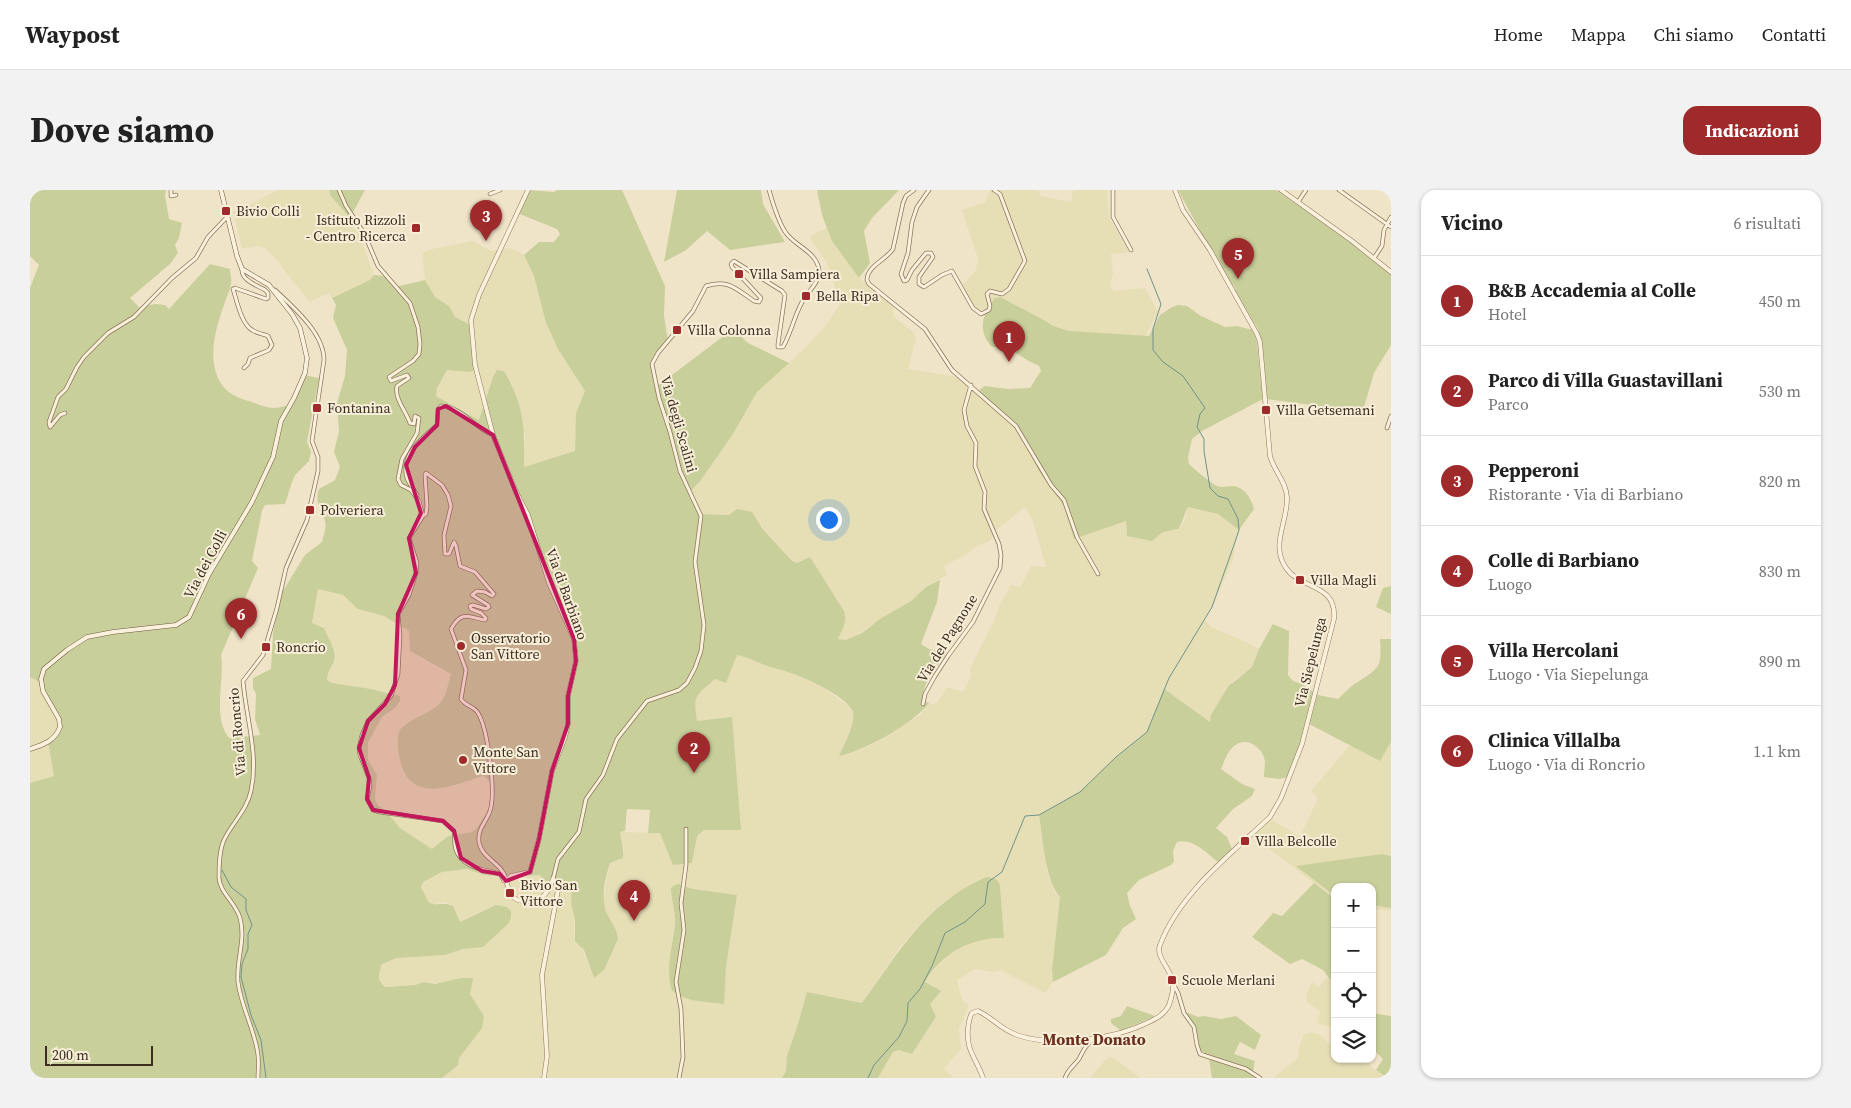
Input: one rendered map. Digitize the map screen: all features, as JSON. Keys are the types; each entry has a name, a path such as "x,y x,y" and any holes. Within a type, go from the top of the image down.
{"street":[{"path":"171,190 171,196 176,195"},
{"path":"221,190 244,278 268,293 268,298 266,299 238,288 233,289 246,323 252,330 268,336 272,345 269,350 250,358 244,368"},
{"path":"339,190 346,206 364,233 378,266 410,303 418,327 419,354 413,361 389,377 391,381 407,376 409,378 397,386 396,397 406,412 410,423 414,424 415,416 419,418 417,433 402,459 398,479 418,501"},
{"path":"490,194 500,190"},
{"name":"Via di Barbiano","path":"506,881 511,876 530,872 539,839 552,770 568,724 568,696 576,661 574,639 549,583 528,515 516,492 494,435 475,366 471,320 479,295 528,190"},
{"name":"Via degli Scalini","path":"553,879 558,858 579,832 586,799 603,775 615,743 621,733 648,700 684,686 690,679 698,662 704,625 694,562 701,516 680,471 659,398 652,364 658,353 693,312 706,286 722,283 729,285 754,301 759,302 761,298 757,292 732,267 734,261 782,290 785,295 778,344 780,348 784,345 800,305 817,279 819,271 816,262 808,253 784,232 769,190"},
{"path":"914,190 906,196 903,202 893,249 868,272 867,280 869,284 924,329 952,370 1016,426 1051,485 1064,500 1076,537 1098,574"},
{"path":"929,190 917,207 912,222 908,253 901,274 904,281 907,280 912,270 926,253 931,253 933,257 919,277 919,284 924,287 952,271 973,308 981,314 989,310 987,294 990,291 1002,294 1009,289 1025,261 1000,194 994,190"},
{"path":"1113,190 1113,217 1130,250"},
{"name":"Via Siepelunga","path":"1173,985 1170,972 1160,955 1159,946 1184,900 1270,817 1277,807 1302,744 1334,613 1328,595 1293,576 1284,566 1279,543 1286,513 1286,490 1272,464 1270,456 1260,342 1210,250 1183,210 1175,190"},
{"path":"1281,190 1391,272"},
{"path":"1298,202 1306,190"},
{"path":"1339,190 1391,227"},
{"path":"1386,190 1391,194"},
{"path":"65,413 60,415 50,427 49,422 58,397 66,389 77,367 84,358 108,333 134,318 172,278 196,258 208,237 227,217"},
{"path":"1374,258 1382,246 1383,233 1391,217"},
{"path":"242,268 268,285"},
{"name":"Via dei Colli","path":"30,749 45,744 52,739 60,727 59,719 45,696 41,685 42,674 48,665 72,646 88,637 112,632 176,625 185,621 192,613 209,574 252,502 273,456 281,421 301,384 307,363 300,328 292,314 268,285"},
{"name":"Via di Roncrio","path":"258,1078 258,1054 239,989 238,966 242,948 240,918 237,910 221,886 219,879 220,853 224,841 248,802 251,792 253,767 243,681 263,655 277,608 286,568 308,520 318,471 318,457 312,441 324,360 324,353 304,317 268,285"},
{"name":"Via del Pagnone","path":"922,704 935,676 981,607 1000,568 1001,555 999,544 984,509 985,492 975,466 976,443 967,426 964,410 971,385"},
{"path":"423,516 406,476 406,466 409,456 415,447 437,425 438,409 441,406 446,406 494,435"},
{"path":"1387,428 1391,416"},
{"path":"506,881 504,881 500,874 482,871 461,858 457,851 454,831 444,821 380,812 373,810 368,804 367,799 370,778 359,748 368,721 385,704 395,686 399,660 400,635 398,614 409,595 417,563 409,538 426,514 426,473 442,485 448,495 451,506 444,535 445,554 449,554 454,542 460,566 475,572 494,594 492,596 485,592 476,591 472,595 488,605 489,607 486,609 473,605 470,606 471,609 481,613 486,618 485,620 468,616 457,621 451,629 466,670 461,699 462,702 476,709 482,720 492,764 492,804 490,812 482,824 479,843 482,852 504,872 514,898 524,901 541,899 547,893 553,879 558,883 559,888 542,975 547,1056 544,1078"},
{"path":"680,1078 683,1056 681,1009 676,982 684,930 681,903 687,853 686,829"},
{"path":"984,1078 967,1041 969,1017 972,1012 984,1013 996,1025 1016,1035 1053,1040 1092,1039 1120,1034 1162,1015 1168,1008 1173,985"},
{"path":"1173,985 1178,993 1184,1013 1194,1027 1196,1045 1200,1054 1246,1069 1260,1078"},
{"path":"1065,1078 1068,1070 1092,1039"}],"highlighted area":[{"path":"446,406 493,435 574,639 576,661 568,696 568,724 552,771 539,839 530,872 506,881 500,874 482,871 461,858 454,831 443,821 373,810 367,799 369,778 359,748 368,721 385,704 395,685 398,614 416,573 409,538 421,513 406,465 415,447 437,425 438,409"}],"shaded area":[{"path":"278,190 329,190 330,195 350,218 351,226 358,232 374,275 371,280 332,298 329,293 310,302 279,262 266,249 258,246 242,249 233,212"},
{"path":"990,190 1039,190 1040,196 1071,202 1073,190 1107,190 1109,217 1129,252 1111,254 1113,274 1110,286 1114,291 1145,288 1158,312 1145,337 1081,338 1000,303 978,310 963,285 976,270 978,258 962,210 985,202"},
{"path":"827,228 832,241 859,278 891,303 894,317 912,331 916,338 908,369 961,379 1001,410 1016,426 1038,470 1063,505 1074,539 1126,521 1126,531 1152,541 1163,532 1178,529 1184,522 1188,507 1218,514 1239,530 1234,557 1212,607 1204,619 1211,627 1259,649 1252,667 1228,685 1210,723 1164,689 1147,732 1116,757 1080,792 1039,815 1047,871 1055,893 1060,897 1052,970 1053,982 1045,993 1001,970 993,972 975,969 957,980 962,1000 969,1005 959,1029 961,1049 944,1069 954,1078 878,1078 893,1052 899,1050 913,1053 936,1018 929,1004 924,982 929,975 948,956 960,948 981,939 1004,938 1000,886 998,881 986,877 945,901 915,929 898,950 862,1003 807,992 787,1056 786,1071 782,1078 442,1078 457,1065 459,1058 484,1016 470,994 470,985 424,982 415,985 384,987 380,982 378,974 382,964 397,958 445,955 463,949 483,947 508,924 496,905 459,922 453,906 444,902 429,903 421,887 423,882 442,872 467,869 484,875 505,877 540,875 556,883 561,881 572,883 571,903 575,920 574,929 594,978 616,945 618,934 607,915 603,899 610,863 617,861 624,851 620,832 660,833 692,863 697,836 704,830 732,718 697,721 694,701 696,696 715,679 726,683 737,655 750,657 762,664 788,671 818,684 849,706 853,713 853,722 839,756 871,745 897,730 921,714 929,703 932,705 937,703 947,687 963,692 971,676 970,669 999,606 1011,585 1020,587 1031,566 1046,567 1033,521 1025,507 996,530 990,541 978,545 967,554 944,566 947,575 926,587 911,601 854,637 846,640 837,639 839,601 810,557 797,563 792,561 755,518 733,514 716,516 700,514 690,492 701,480 733,434 757,392 805,348 827,324 840,304 827,263 810,239 812,235","holes":["679,884 693,889 737,895 726,967 723,1004 696,1001 678,994 670,984 671,947 676,913 671,897"]},
{"path":"472,241 491,251 508,248 524,255 534,276 546,323 558,349 585,391 576,413 575,451 524,467 525,434 490,387 480,420 436,396 437,388 447,370 470,372 463,320 455,317 449,306 435,297 425,280 422,253 432,249"},
{"path":"318,589 343,595 358,609 384,616 409,631 410,651 452,674 439,705 416,720 404,724 398,738 398,747 402,768 412,783 451,787 483,776 491,782 490,807 472,832 448,836 432,849 400,828 385,810 378,805 375,799 377,775 368,760 368,743 382,717 395,708 392,693 332,683 327,679 327,672 335,660 336,653 327,638 324,628 312,624"},
{"path":"30,677 43,684 60,715 61,727 48,742 54,776 30,783"},
{"path":"1391,742 1391,911 1376,909 1376,883 1331,883 1331,896 1251,835 1269,818 1300,837 1318,798 1311,791 1350,745 1380,761"},
{"path":"1327,977 1331,982 1331,1027 1317,1023 1320,1011 1307,1002 1307,993 1312,982 1319,987"},
{"path":"1312,1032 1322,1036 1331,1046 1331,1063 1370,1063 1372,1068 1384,1075 1382,1078 1273,1078 1298,1058 1304,1034"},
{"path":"1108,1057 1115,1059 1141,1078 1090,1078"}],"green space":[{"path":"30,190 166,190 165,195 169,219 182,223 179,238 175,245 178,253 170,264 130,298 139,307 155,304 165,305 169,309 210,264 230,269 231,286 219,319 213,355 216,373 223,387 240,398 266,407 276,408 289,405 304,375 319,378 307,442 311,452 309,461 296,474 285,504 265,505 262,511 252,561 258,568 221,655 220,709 224,729 229,738 260,735 255,719 256,694 253,688 253,678 271,669 273,633 281,594 305,555 322,542 325,524 317,498 319,489 335,480 340,467 334,452 339,431 337,403 345,376 347,350 333,318 336,305 332,298 370,280 374,275 385,276 395,287 425,280 435,297 449,306 455,317 471,325 476,369 470,372 447,370 437,388 436,396 479,420 493,377 497,370 504,371 516,395 522,417 524,467 575,451 576,413 585,391 558,349 546,323 534,276 524,255 539,242 554,242 560,234 557,229 517,213 528,190 554,192 557,190 622,190 665,286 664,316 668,341 653,362 656,387 733,329 748,343 789,363 757,392 733,434 701,480 690,492 700,514 729,515 737,509 752,512 762,528 792,561 797,563 810,557 844,611 845,622 838,639 846,640 862,633 880,619 911,601 926,587 940,580 937,602 921,644 929,649 947,653 927,682 924,701 929,703 911,720 887,736 839,756 853,722 853,712 843,700 804,678 737,655 726,683 715,679 699,693 695,706 697,721 732,717 741,830 704,830 697,836 692,863 673,865 660,833 648,833 650,810 627,809 625,831 620,832 623,858 610,863 604,888 605,908 616,929 618,939 604,970 594,978 584,950 575,941 575,920 571,903 572,883 561,881 546,884 540,875 505,877 484,875 467,869 442,872 423,882 421,887 429,903 453,906 460,922 496,905 507,907 511,911 511,918 508,924 483,947 463,949 445,955 397,958 382,964 379,979 385,987 415,985 424,982 435,984 461,978 473,978 470,994 484,1016 482,1028 459,1058 458,1065 442,1078 38,1078 30,1074 30,783 54,776 48,742 61,727 61,722 46,697 43,684 30,677 30,288 39,265 30,256","holes":["318,589 343,595 358,609 384,616 409,631 410,651 451,674 441,702 406,724 400,730 398,741 399,753 405,774 413,783 423,787 434,789 446,787 483,776 491,782 490,807 472,832 448,836 432,849 400,828 385,810 378,805 375,799 377,775 368,760 368,743 382,717 395,708 400,701 400,696 332,683 327,680 328,673 334,662 335,653 324,628 312,623"]},
{"path":"329,190 365,190 350,218 330,195"},
{"path":"677,190 761,190 763,204 785,242 730,250 707,231 686,250 664,262"},
{"path":"817,190 899,190 872,218 864,231 870,263 859,278 832,241 822,215"},
{"path":"1178,190 1276,190 1372,257 1391,273 1391,345 1374,373 1364,407 1355,412 1267,399 1258,329 1234,291 1236,289 1222,271"},
{"path":"1000,297 1053,326 1069,331 1149,336 1160,315 1178,305 1187,306 1201,316 1225,327 1237,326 1253,330 1257,343 1263,399 1202,431 1192,439 1188,457 1189,464 1215,485 1237,487 1244,491 1249,498 1254,509 1239,530 1218,514 1188,507 1178,529 1163,532 1152,541 1127,536 1126,521 1074,539 1063,505 1038,470 1016,426 1001,410 977,393 984,386 1008,389 1030,388 1041,371 1039,366 1002,347 992,347 987,341 983,329 984,316 995,298"},
{"path":"1391,586 1391,614 1376,607 1383,588"},
{"path":"1273,624 1289,631 1288,675 1293,681 1302,684 1318,695 1338,699 1351,686 1370,674 1377,667 1380,656 1380,639 1391,639 1391,742 1380,761 1307,723 1289,777 1279,779 1264,777 1265,761 1256,746 1247,742 1237,744 1229,752 1221,769 1242,784 1255,789 1252,796 1233,809 1216,828 1227,837 1232,849 1218,862 1194,844 1183,841 1177,842 1173,851 1174,862 1139,880 1127,893 1136,919 1123,928 1106,955 1053,982 1052,970 1060,897 1051,881 1048,870 1039,815 1080,792 1116,757 1147,732 1164,689 1210,722 1211,715 1229,685 1252,667 1259,649"},
{"path":"1382,854 1391,856 1391,908 1376,906 1376,883 1331,883 1331,893 1296,866"},
{"path":"986,877 995,879 1000,886 1004,938 992,938 969,944 958,949 939,963 925,982 941,991 930,1004 936,1017 912,1054 899,1050 893,1052 878,1078 782,1078 786,1071 787,1056 807,992 862,1003 915,931 930,915 964,888"},
{"path":"1314,883 1331,896 1331,981 1323,970 1302,959 1290,964 1252,937 1273,913 1282,916"},
{"path":"679,884 693,889 737,895 726,967 724,1004 685,998 674,992 671,987 669,969 675,919 671,888"},
{"path":"1127,1006 1155,1016 1121,1031 1111,1023 1111,1019 1121,1016"},
{"path":"1186,1012 1198,1017 1204,1016 1221,1019 1236,1016 1261,1035 1255,1050 1240,1042 1234,1054 1255,1061 1253,1072 1249,1072 1258,1078 1212,1078 1209,1059 1235,1067 1200,1054 1194,1027 1184,1013"},
{"path":"1376,1014 1391,1016 1391,1078 1376,1070 1383,1059 1376,1052"}],"waterway":[{"path":"868,1078 874,1065 899,1037 907,1021 908,1003 920,989 932,966 945,933 965,922 985,904 988,882 1002,872 1025,816 1039,815 1080,792 1116,757 1147,732 1169,678 1212,607 1235,542 1239,530 1238,519 1228,499 1218,496 1210,488 1204,439 1197,427 1200,414 1205,408 1183,376 1163,362 1153,350 1153,329 1161,304 1147,269"},
{"path":"222,870 231,887 246,899 246,910 252,925 248,934 248,949 242,964 241,977 251,1015 261,1040 266,1078"}],"place":[{"name":"Bivio Colli","path":"226,211"},
{"name":"Istituto Rizzoli - Centro Ricerca","path":"416,228"},
{"name":"Pepperoni","path":"486,241"},
{"name":"Villa Sampiera","path":"739,274"},
{"name":"Villa Hercolani","path":"1238,279"},
{"name":"Bella Ripa","path":"806,296"},
{"name":"Villa Colonna","path":"677,330"},
{"name":"B&B Accademia al Colle","path":"1009,362"},
{"name":"Fontanina","path":"317,408"},
{"name":"Villa Getsemani","path":"1266,410"},
{"name":"Polveriera","path":"310,510"},
{"name":"Villa Magli","path":"1300,580"},
{"name":"Clinica Villalba","path":"241,639"},
{"name":"Osservatorio San Vittore","path":"461,646"},
{"name":"Roncrio","path":"266,647"},
{"name":"Monte San Vittore","path":"463,760"},
{"name":"Parco di Villa Guastavillani","path":"694,773"},
{"name":"Villa Belcolle","path":"1245,841"},
{"name":"Bivio San Vittore","path":"510,893"},
{"name":"Colle di Barbiano","path":"634,921"},
{"name":"Scuole Merlani","path":"1172,980"}],"district":[{"name":"Monte Donato","path":"1094,1039"}]}
